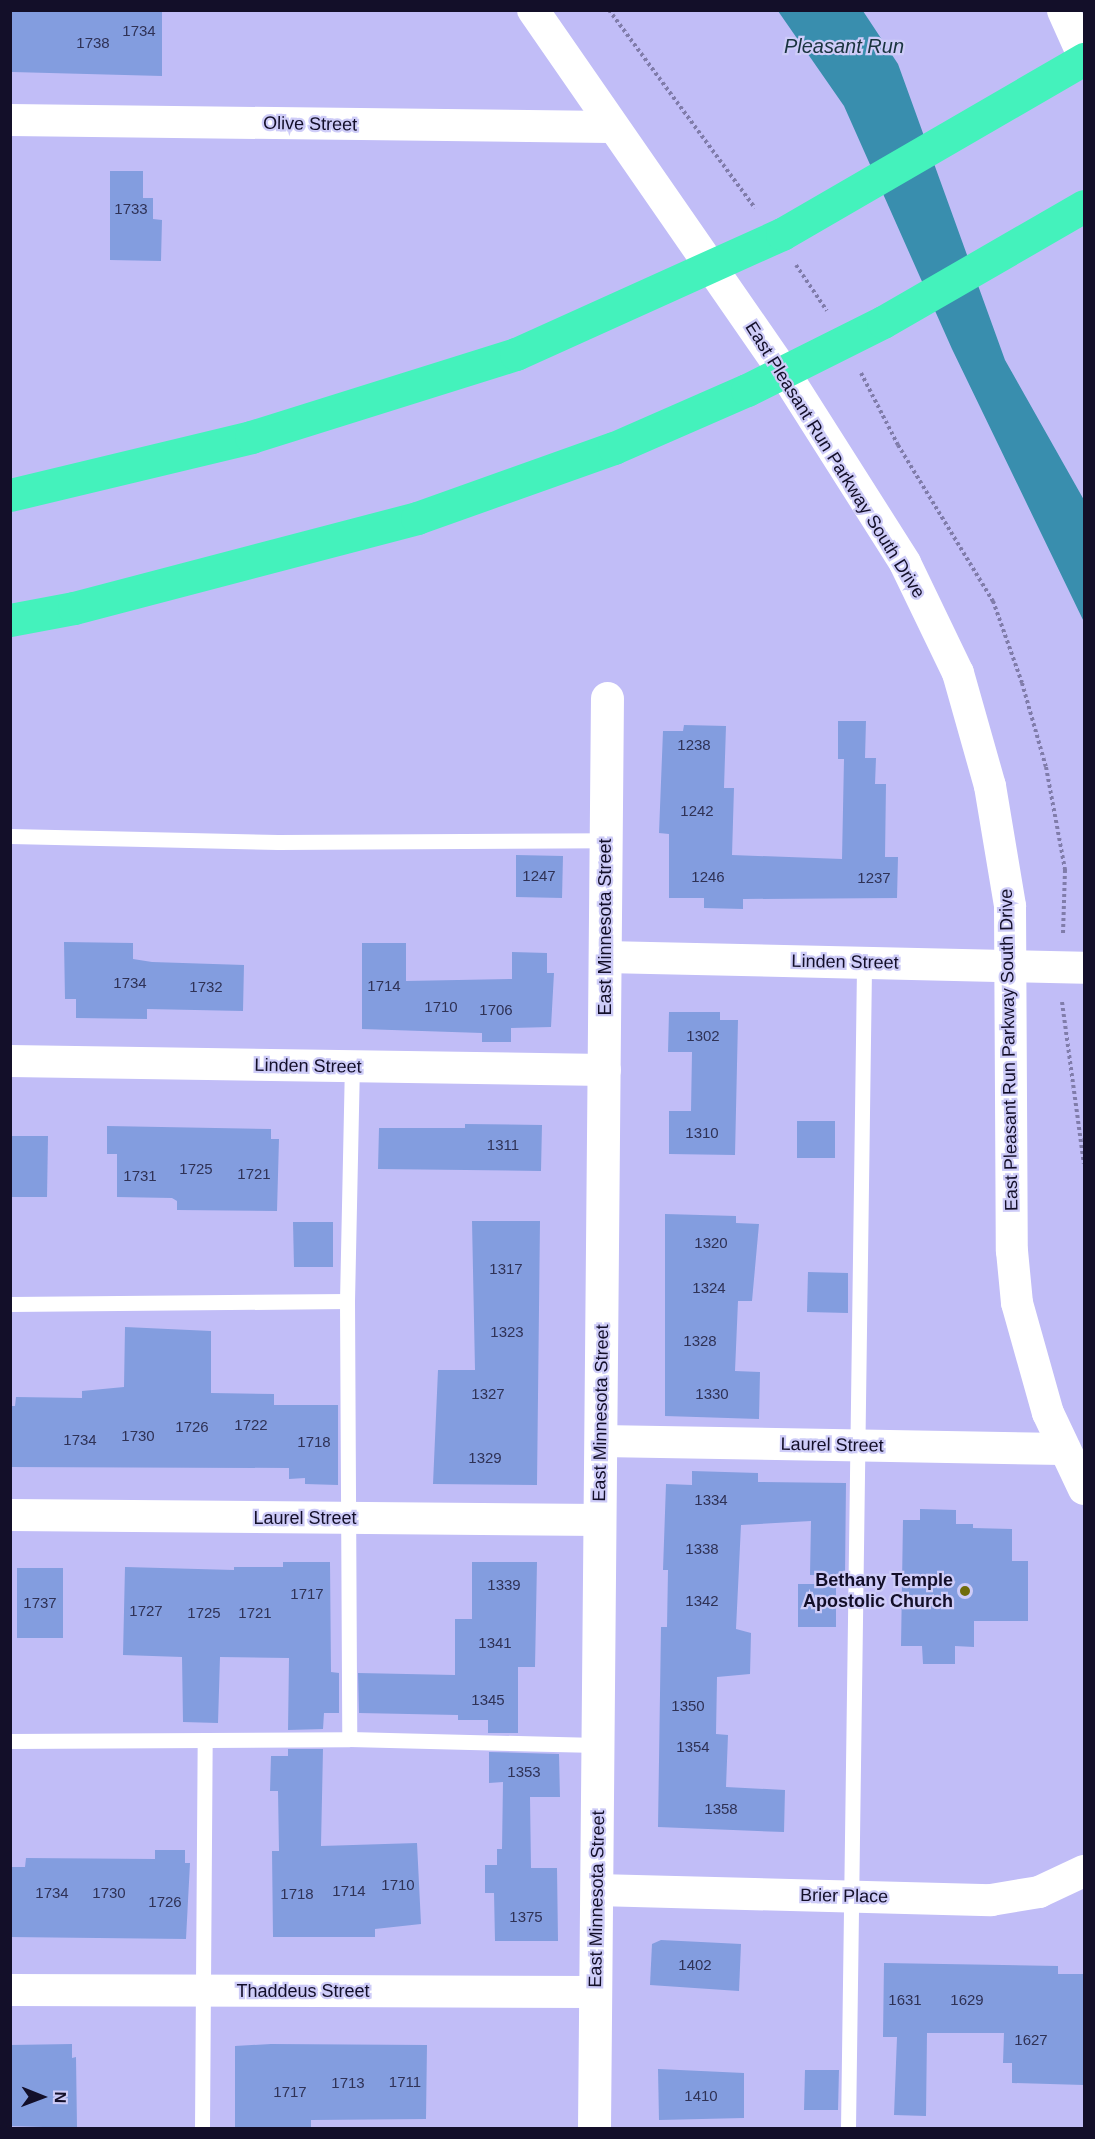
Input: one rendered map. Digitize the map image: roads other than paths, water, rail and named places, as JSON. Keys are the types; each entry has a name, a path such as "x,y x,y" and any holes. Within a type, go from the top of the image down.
{"highway":[{"path":"10,495 196,452 425,386 600,319 811,219 1084,58"},
{"path":"10,620 74,608 417,518 614,448 883,322 1084,206"}],"street":[{"name":"East Pleasant Run Parkway South Drive","path":"532,10 610,127 784,372 905,563 938,626 968,704 994,804 1010,906 1014,1275 1023,1333 1063,1449 1084,1489"},
{"path":"1063,10 1084,58"},
{"name":"Olive Street","path":"10,120 610,127"},
{"name":"East Minnesota Street","path":"594,2128 607,698"},
{"name":"Linden Street","path":"605,957 1084,968"},
{"name":"Linden Street","path":"10,1061 605,1070"},
{"name":"Laurel Street","path":"601,1441 1063,1449"},
{"name":"Laurel Street","path":"10,1515 600,1520"},
{"name":"Brier Place","path":"597,1890 1015,1897 1060,1885 1084,1871"},
{"name":"Thaddeus Street","path":"10,1990 596,1992"}],"lane":[{"path":"10,836 278,842 606,840"},
{"path":"848,2128 864,963"},
{"path":"349,1739 348,1301 352,1066"},
{"path":"10,1304 348,1301"},
{"path":"10,1741 349,1739 598,1745"},
{"path":"202,2128 205,1741"}],"water":[{"name":"Pleasant Run","path":"778,11 863,11 898,64 1005,360 1084,500 1084,622 952,349 844,106"}],"place":[{"name":"Bethany Temple Apostolic Church","path":"965,1591"}]}
